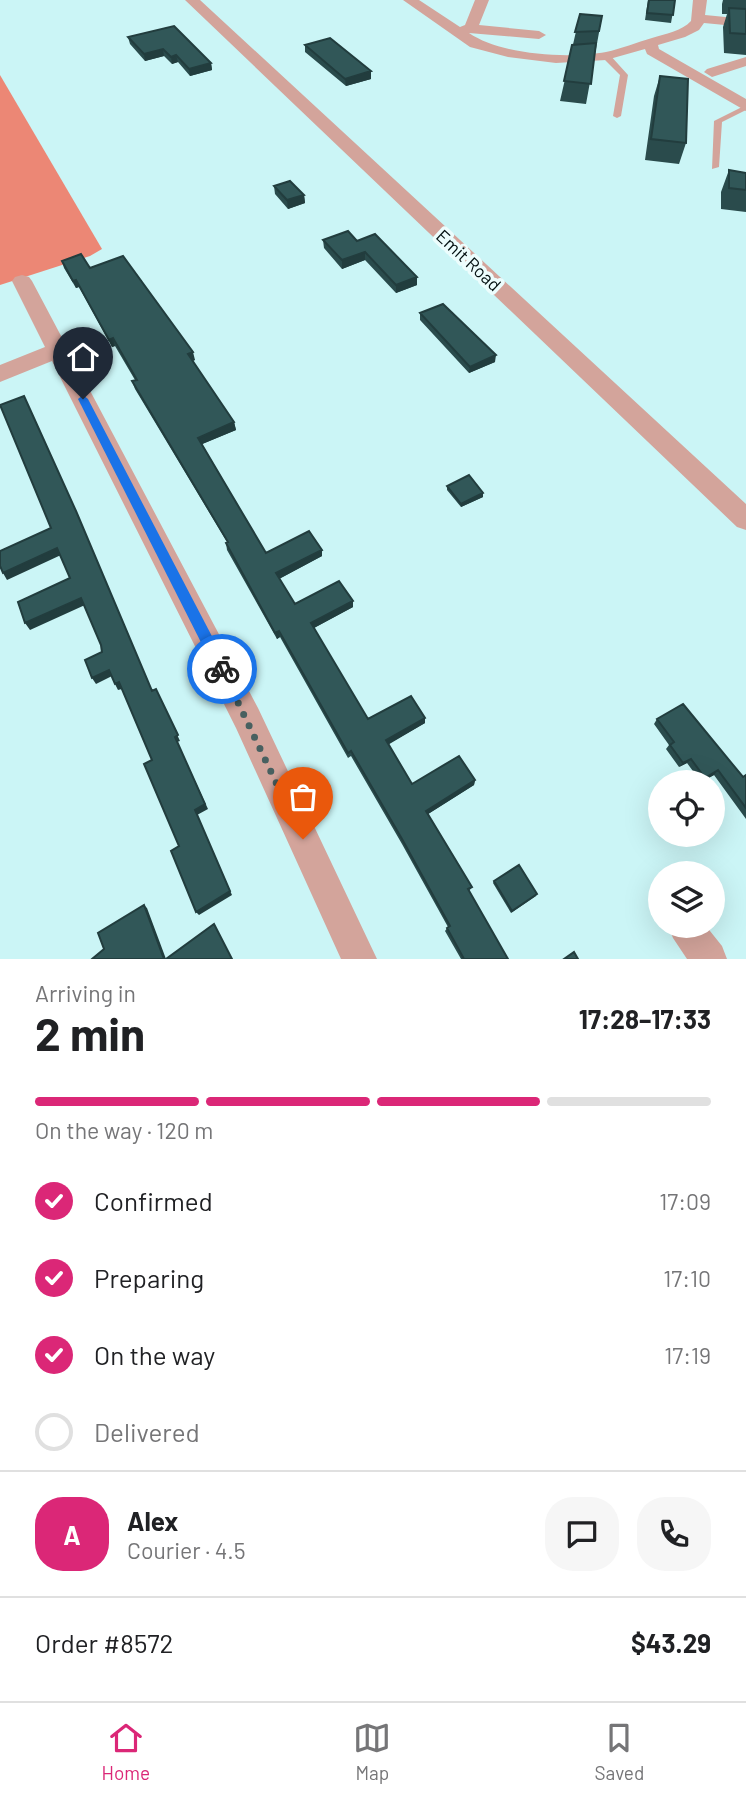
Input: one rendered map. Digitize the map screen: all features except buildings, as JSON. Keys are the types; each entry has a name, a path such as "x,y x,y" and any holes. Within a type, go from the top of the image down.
{"street":[{"name":"Emit Road","path":"192,0 746,520"},
{"path":"410,0 464,30 485,48 508,54 567,60 606,57 686,32 694,27 699,18 700,0"},
{"path":"464,30 482,0"},
{"path":"699,18 746,23"},
{"path":"464,30 539,35"},
{"path":"651,43 652,51 746,92"},
{"path":"718,80 746,61"},
{"path":"718,80 746,106"},
{"path":"22,281 247,718 359,959"},
{"path":"0,374 58,350"},
{"path":"694,938 709,959"}],"lane":[{"path":"606,57 624,75 617,116"},
{"path":"715,167 718,121 746,106"}],"shaded area":[{"path":"0,75 102,249 90,256 0,285"}],"way so far":[{"path":"222,669 303,839"}],"route":[{"path":"83,399 222,669"}]}
